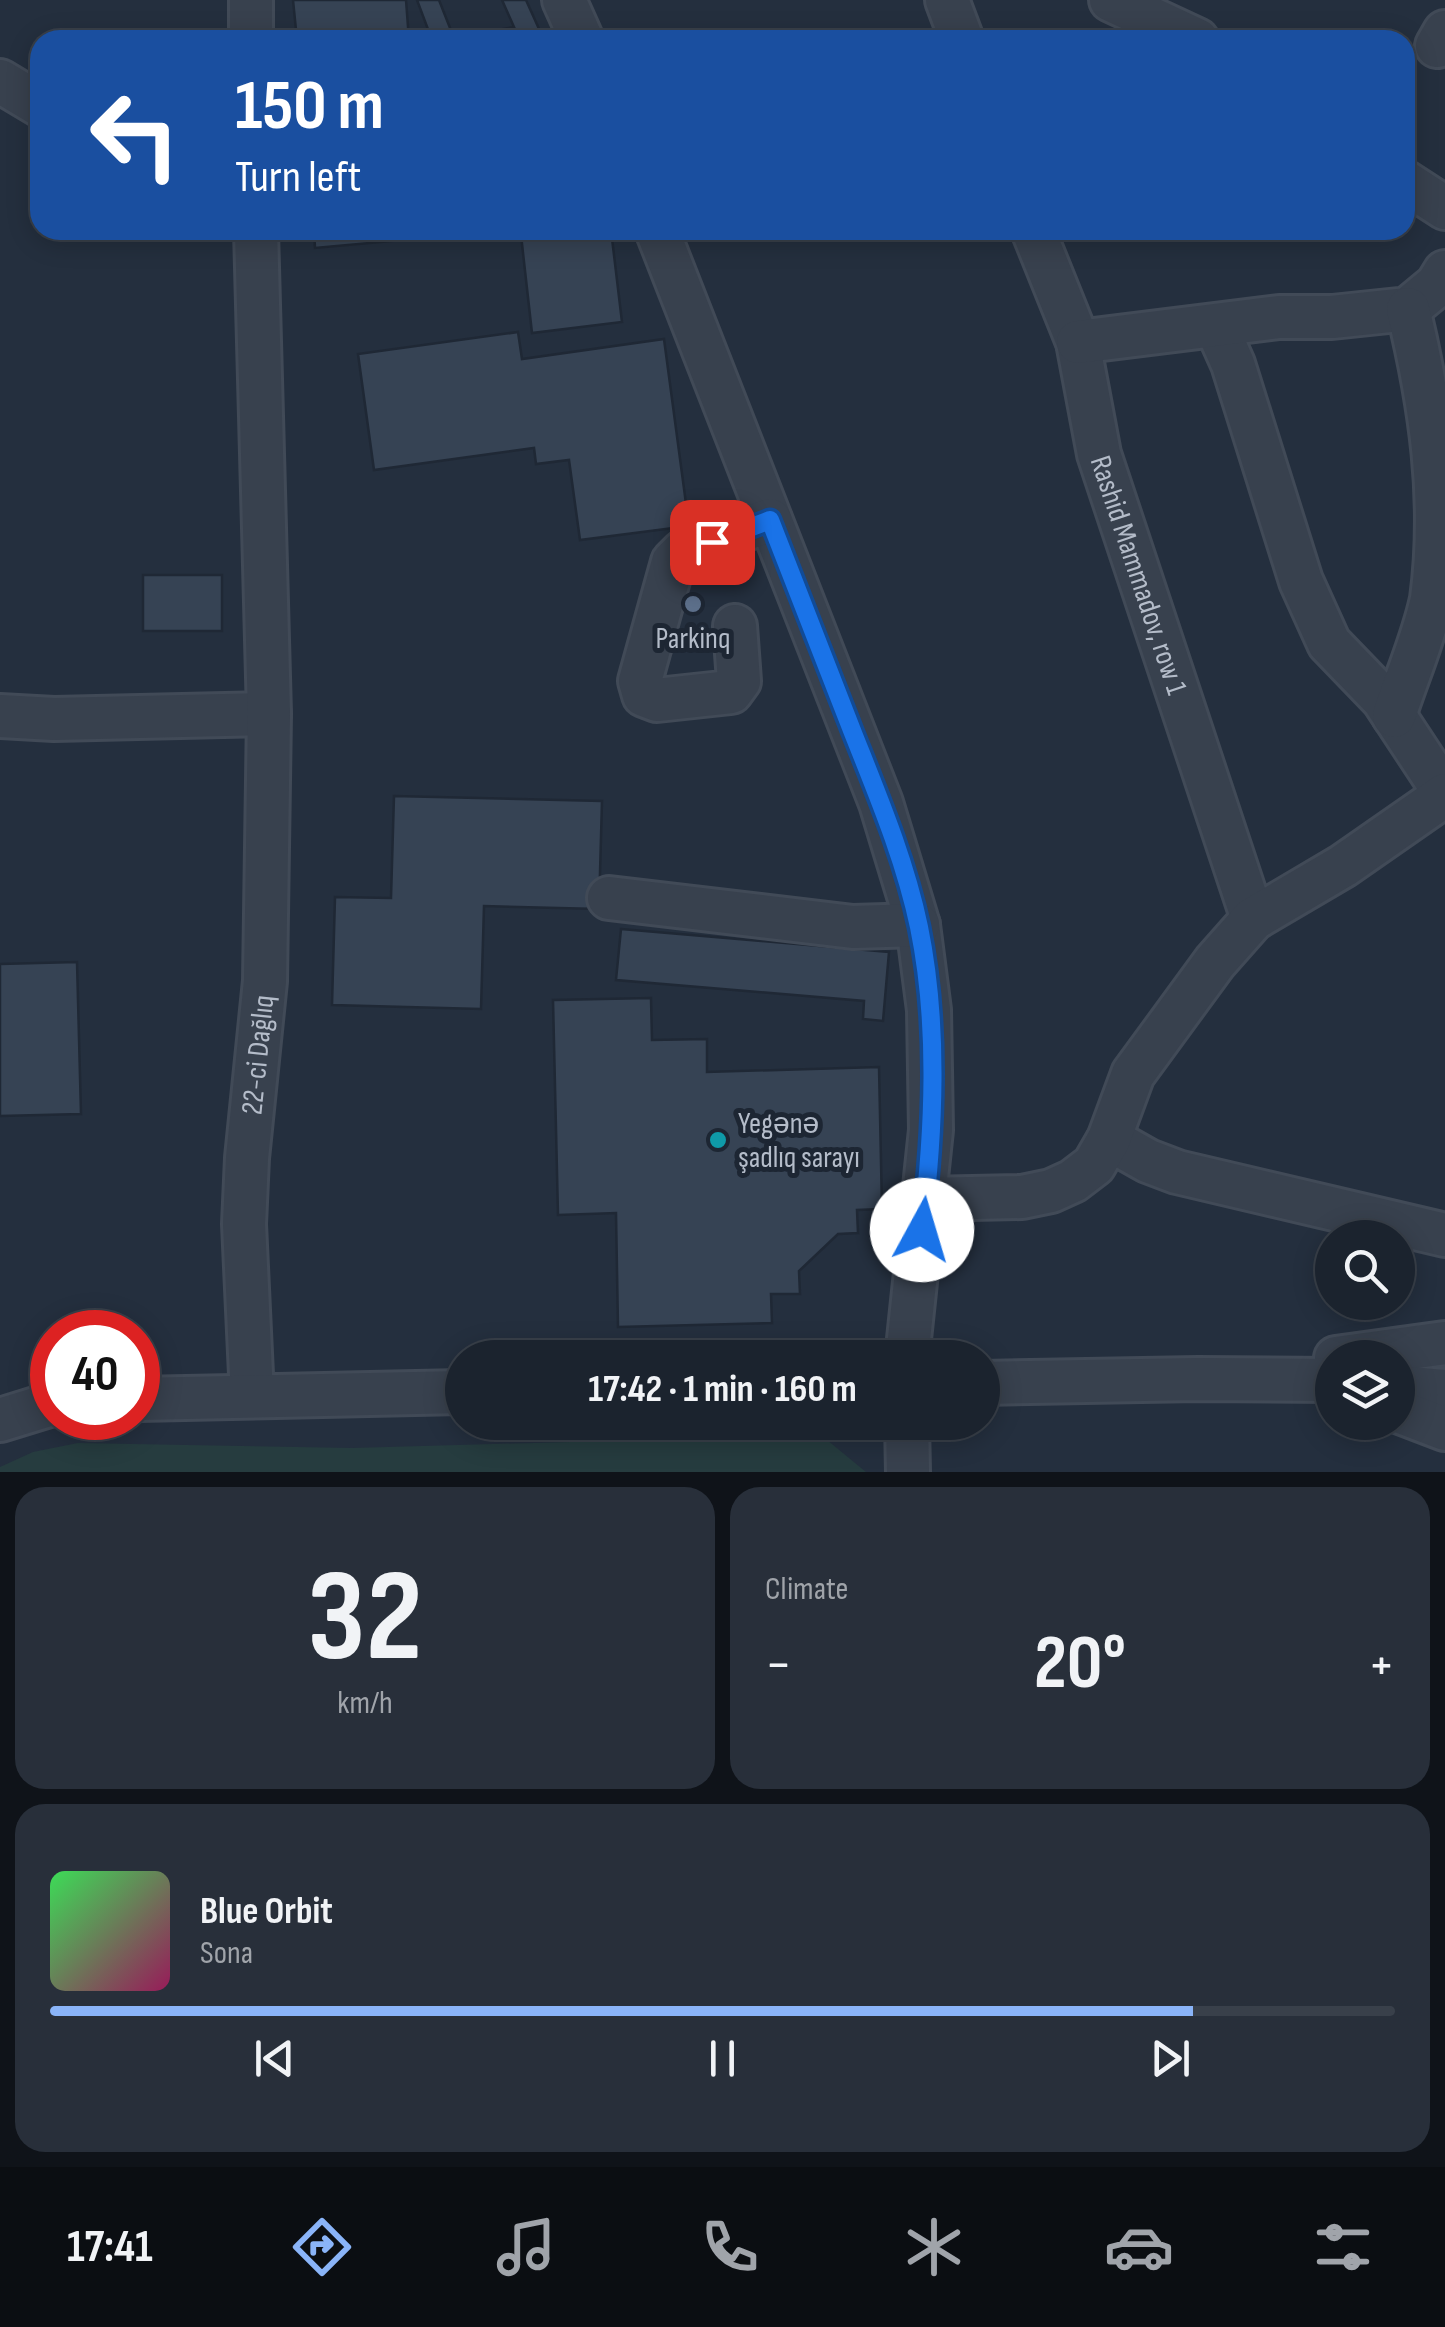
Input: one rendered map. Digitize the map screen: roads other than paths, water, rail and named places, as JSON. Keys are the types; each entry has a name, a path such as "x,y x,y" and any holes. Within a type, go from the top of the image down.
{"street":[{"path":"250,0 251,30"},
{"path":"564,0 578,30"},
{"path":"948,0 958,30"},
{"path":"1138,5 1181,30"},
{"path":"0,81 30,99"},
{"path":"1415,188 1445,208"},
{"name":"22-ci Dağlıq","path":"252,1396 244,1224 265,981 270,714 256,240"},
{"path":"661,240 881,803 918,925 929,1010 931,1130 910,1340"},
{"name":"Rashid Mammadov, row 1","path":"1037,240 1078,342 1099,454 1253,919"},
{"path":"1078,342 1279,317 1332,317 1408,309 1437,285 1445,272"},
{"path":"1394,716 1432,598 1442,496 1433,410 1408,309"},
{"path":"926,1199 1022,1197 1051,1191 1094,1165 1109,1139 1134,1074 1214,962 1253,919 1344,866 1445,794 1383,700 1329,644 1300,581 1233,364 1216,326"},
{"path":"735,626 739,682 731,692 657,700 644,694 640,680 672,562 683,552 770,520"},
{"path":"0,716 54,719 270,714"},
{"path":"609,898 853,927 918,925"},
{"path":"1109,1139 1177,1172 1445,1235"},
{"path":"1415,1347 1445,1343"},
{"path":"1198,1379 1315,1361"},
{"path":"1198,1379 1315,1392"},
{"path":"1000,1384 1315,1380"},
{"path":"1415,1388 1444,1391"},
{"path":"160,1398 445,1392"},
{"path":"0,1420 30,1411"},
{"path":"1415,1418 1445,1429"},
{"path":"907,1440 908,1472"}],"place":[{"name":"Parkinq","path":"693,604"},
{"name":"Yegənə şadlıq sarayı","path":"718,1140"}]}
